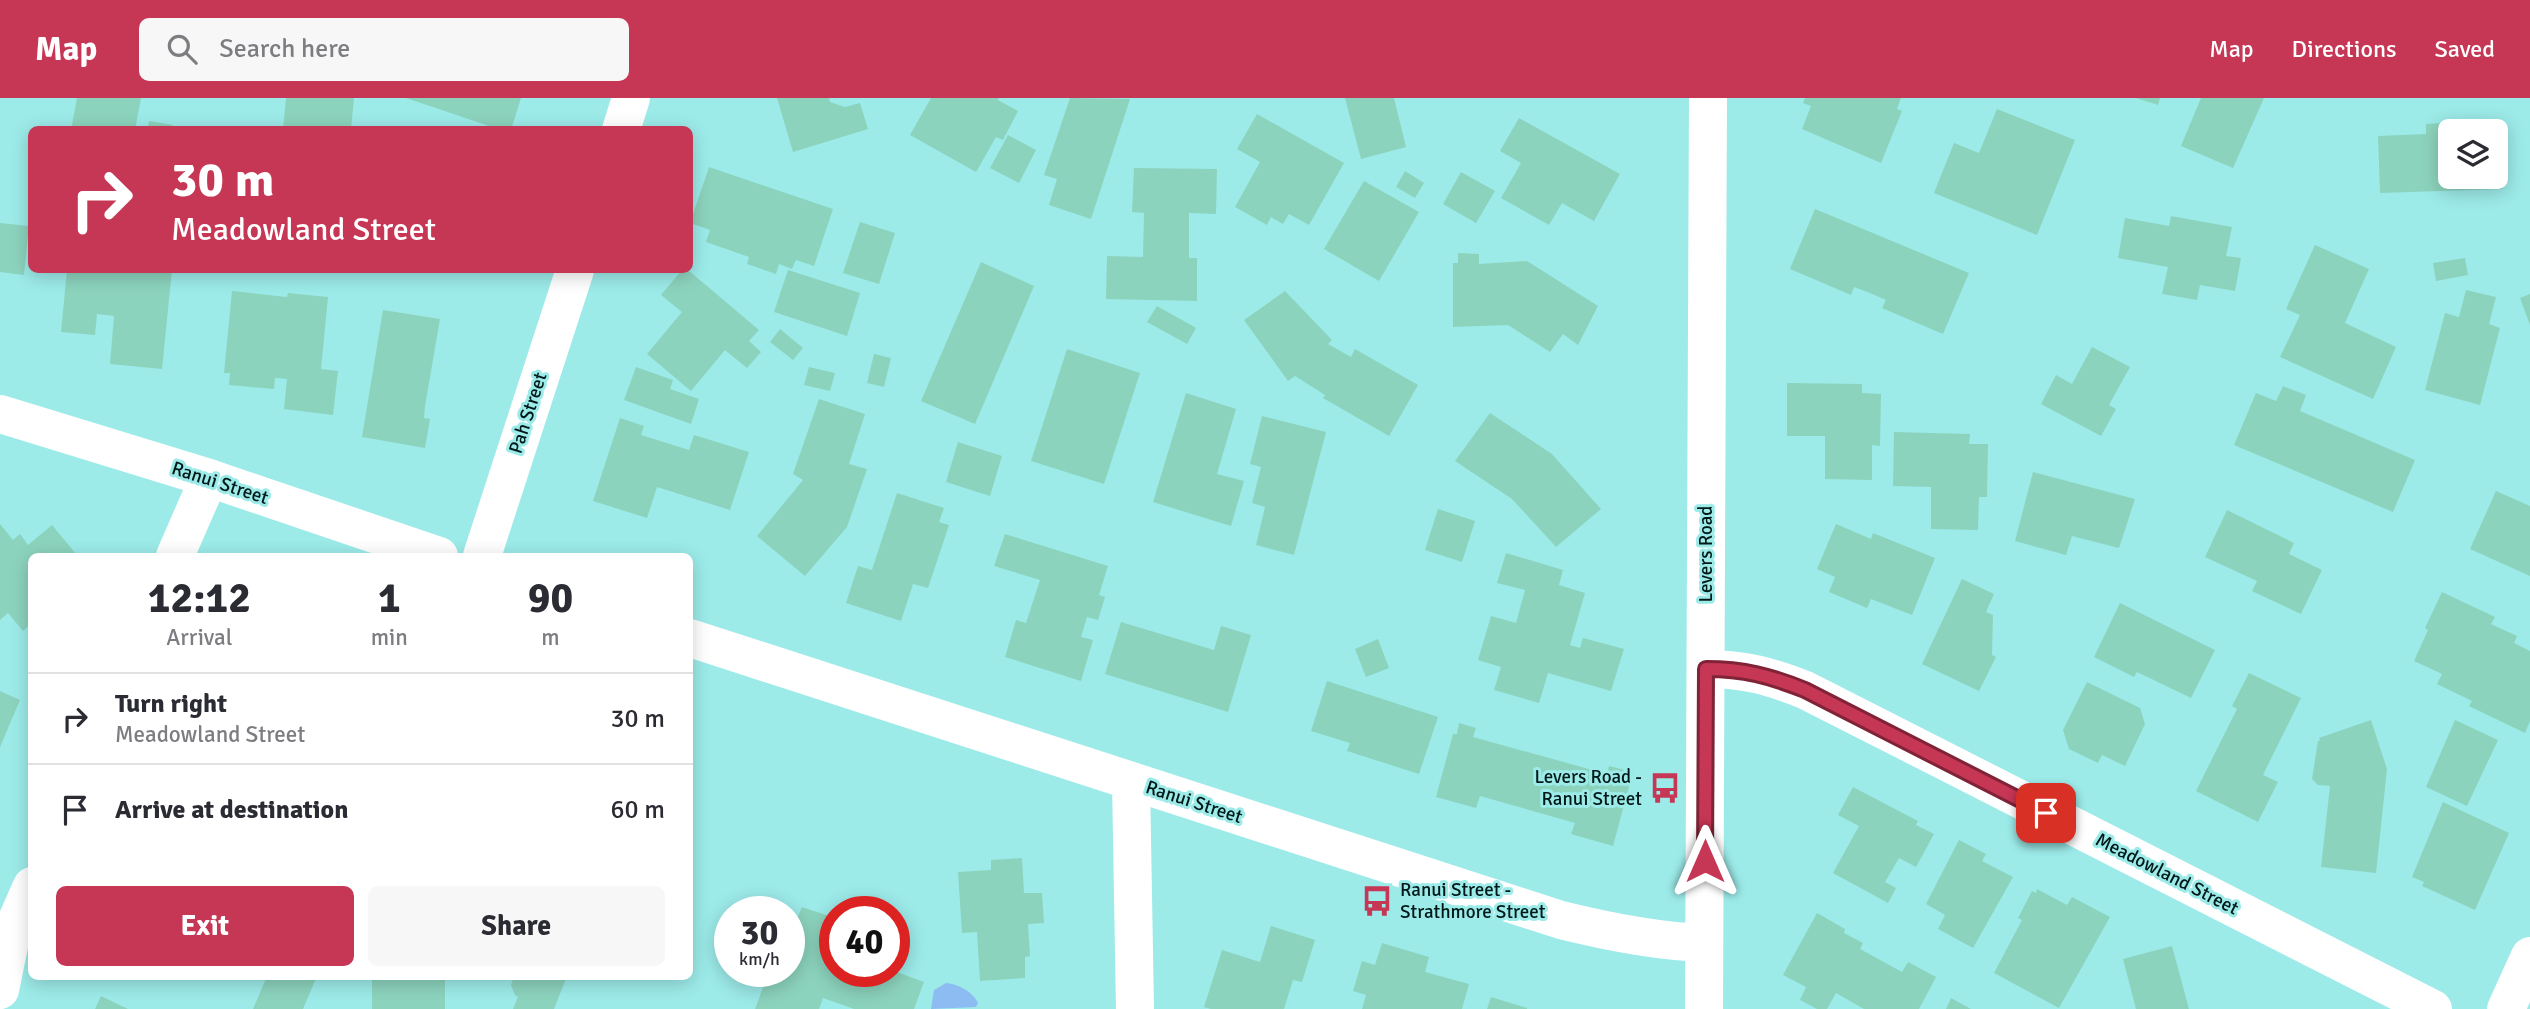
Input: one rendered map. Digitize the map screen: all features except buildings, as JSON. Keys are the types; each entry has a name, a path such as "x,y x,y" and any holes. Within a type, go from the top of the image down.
{"street":[{"path":"622,126 631,98"},
{"name":"Levers Road","path":"1704,1009 1708,98"},
{"name":"Pah Street","path":"483,553 574,273"},
{"name":"Ranui Street","path":"0,414 209,478 430,553"},
{"path":"176,553 209,478"},
{"name":"Ranui Street","path":"693,639 1561,920 1618,934 1673,942 1704,943"},
{"name":"Meadowland Street","path":"1706,669 1737,669 1772,677 1805,690 2433,1009"},
{"path":"1131,781 1135,1009"},
{"path":"0,990 12,931 28,895"},
{"path":"2506,1009 2530,956"}],"water":[{"path":"946,983 969,992 978,1003 976,1007 931,1009 934,990"}],"place":[{"name":"Levers Road - Ranui Street","path":"1665,788"},
{"name":"Ranui Street - Strathmore Street","path":"1377,901"}],"route":[{"path":"1705,861 1706,669 1737,669 1772,677 1805,690 2046,813"}]}
